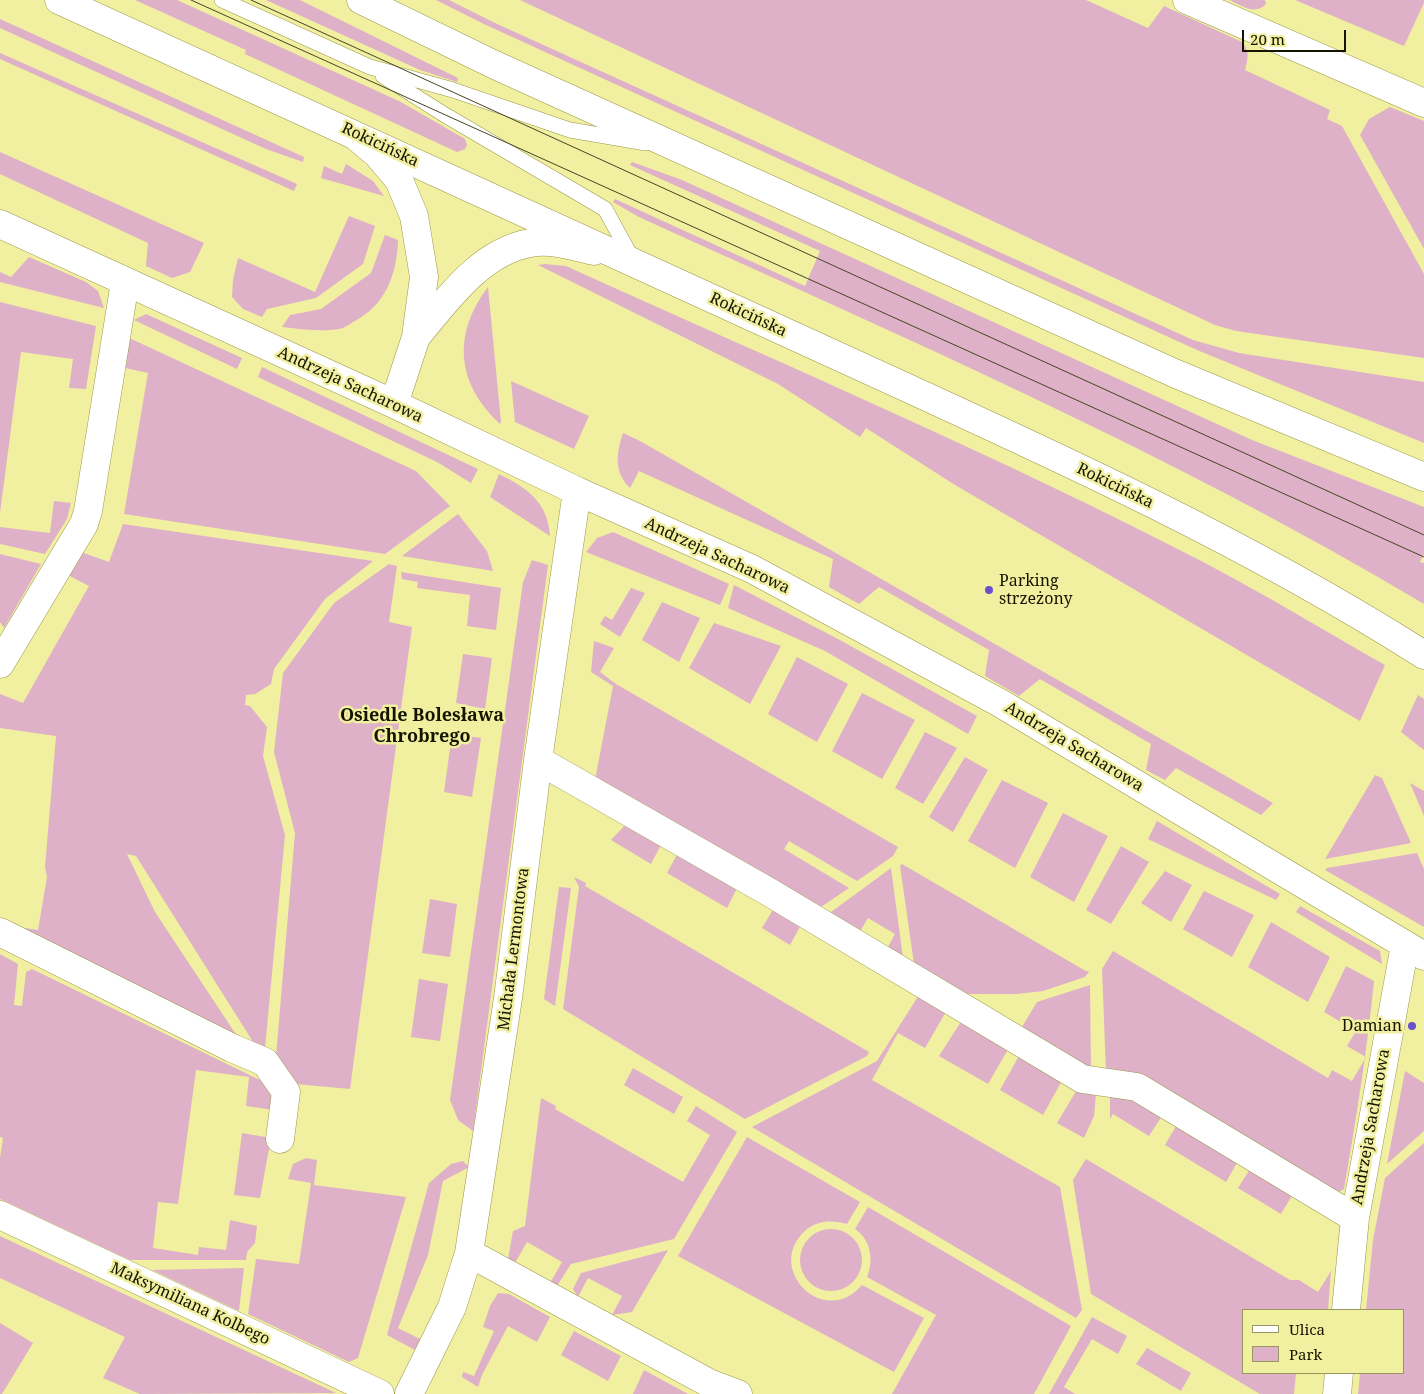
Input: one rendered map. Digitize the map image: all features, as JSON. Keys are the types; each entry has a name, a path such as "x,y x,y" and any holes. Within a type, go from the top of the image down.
{"street":[{"name":"Rokicińska","path":"59,0 634,261 1102,478 1260,560 1424,655"},
{"path":"362,0 495,65 1174,373 1424,477"},
{"path":"1187,0 1424,103"},
{"path":"351,132 377,154 399,180 414,216 424,277 416,336 394,404"},
{"name":"Andrzeja Sacharowa","path":"0,224 394,404 577,491 752,569 1000,703 1414,951 1355,1218 1346,1309"},
{"path":"416,336 469,277 499,252 530,243 563,244 634,261"},
{"path":"0,664 84,524 88,511 125,282"},
{"name":"Michała Lermontowa","path":"409,1394 452,1307 463,1279 470,1253 508,998 538,760 577,491"},
{"path":"538,760 769,892 1074,1074 1082,1078 1137,1087 1355,1218"},
{"path":"0,932 232,1048 265,1062 286,1092 280,1139"},
{"name":"Maksymiliana Kolbego","path":"0,1215 380,1394"},
{"path":"470,1253 709,1383 738,1394"},
{"path":"1337,1394 1339,1374"}],"lane":[{"path":"222,0 370,67 444,115 605,209 634,261"},
{"path":"370,67 453,90 570,130 682,149"}],"green space":[{"path":"135,0 177,0 401,102 465,139 467,145 465,149 457,152 245,54 246,50"},
{"path":"266,0 300,0 458,78 457,82 420,70"},
{"path":"436,0 449,0 495,23 1193,340 1239,353 1424,382 1424,443 1197,350 486,25"},
{"path":"520,0 1086,0 1148,28 1164,6 1242,42 1248,55 1245,70 1330,110 1327,119 1342,126 1424,274 1424,358 1236,331 1215,325"},
{"path":"1229,0 1265,0 1266,4 1253,9 1243,7"},
{"path":"1295,0 1424,0 1424,3 1404,46"},
{"path":"0,19 304,157 303,162 266,149 0,28"},
{"path":"0,53 297,184 294,191 0,59"},
{"path":"1390,107 1424,121 1424,249 1360,135 1369,119"},
{"path":"0,152 204,243 190,272 172,278 146,266 148,243 0,174"},
{"path":"632,162 682,180 1252,440 1424,507 1424,554 1420,562 1424,563 1424,604 1329,549 1233,497 1135,448 938,353 639,217 613,202 615,199 805,286 820,251 630,165"},
{"path":"346,164 373,181 384,196 321,178 324,166 342,174"},
{"path":"349,216 375,226 363,264 316,298 267,309 262,317 243,309 232,297 233,280 238,258 315,292"},
{"path":"385,235 398,240 395,265 387,288 373,307 364,315 339,329 318,330 282,327 290,315 321,309 371,273"},
{"path":"29,257 86,282 98,291 104,308 0,282 0,272 11,277"},
{"path":"538,265 566,266 888,410 1127,523 1250,588 1385,665 1360,721 955,485 866,428 860,437 778,384"},
{"path":"488,287 500,424 485,409 474,392 467,375 464,358 464,340 468,323 476,305"},
{"path":"0,302 96,326 86,389 69,388 73,359 21,352 0,513"},
{"path":"146,314 242,358 237,369 134,320"},
{"path":"127,337 416,471 450,506 385,554 124,514 148,373 121,367"},
{"path":"262,367 478,469 471,483 437,462 258,377"},
{"path":"511,381 589,416 574,449 515,422"},
{"path":"623,433 1273,803 1261,815 1176,768 1165,780 1146,770 1151,744 1040,679 1019,696 985,676 989,650 879,587 859,604 829,587 833,559 639,471 630,488 621,476 618,462"},
{"path":"499,474 527,491 540,505 545,514 550,536 490,497"},
{"path":"54,501 71,503 67,519 45,554 0,544 0,527 50,533"},
{"path":"458,514 487,551 493,571 402,556"},
{"path":"123,524 373,561 325,599 274,669 271,684 255,694 246,695 245,705 250,706 267,727 263,756 285,835 265,1048 255,1045 136,856 127,854 155,912 237,1036 18,927 38,930 47,877 45,867 56,736 0,728 0,694 23,703 89,586 68,575 81,552 109,562"},
{"path":"613,532 729,584 720,605 586,552 597,538"},
{"path":"0,554 41,564 4,628 0,622"},
{"path":"532,560 548,565 473,1131 458,1120 450,1100 523,582"},
{"path":"389,564 397,566 389,622 412,627 350,1089 296,1084 276,1056 295,833 274,752 283,673 334,603"},
{"path":"401,572 501,588 496,630 467,626 470,595 417,588 418,582 402,579"},
{"path":"734,585 838,639 977,716 968,734 825,651 728,608"},
{"path":"631,588 645,593 620,637 600,624 605,616 612,620"},
{"path":"662,602 700,618 679,662 642,640"},
{"path":"714,623 781,646 750,704 689,668"},
{"path":"594,641 614,648 600,672 616,684 898,847 893,856 857,881 789,841 784,849 849,888 818,909 595,780 613,686 591,672"},
{"path":"463,654 492,658 485,709 456,703"},
{"path":"797,657 848,684 817,742 768,714"},
{"path":"862,693 915,720 882,779 832,751"},
{"path":"1418,695 1424,699 1424,750 1401,732"},
{"path":"925,732 957,748 923,804 895,788"},
{"path":"452,734 481,738 472,797 444,792"},
{"path":"965,757 988,770 953,832 929,817"},
{"path":"1375,775 1382,778 1411,843 1325,859"},
{"path":"1002,780 1048,803 1015,868 968,841"},
{"path":"1410,783 1424,791 1424,816"},
{"path":"1063,813 1108,836 1074,902 1030,877"},
{"path":"1157,821 1280,894 1276,900 1148,839"},
{"path":"627,823 662,843 651,864 611,840"},
{"path":"1121,846 1149,862 1111,924 1086,910"},
{"path":"678,853 737,888 727,908 667,873"},
{"path":"1417,853 1424,869 1424,927 1325,870 1327,868"},
{"path":"902,864 1089,972 1085,977 1043,991 1017,994 962,994 914,964 900,866"},
{"path":"891,868 903,958 887,949 895,934 868,918 859,933 827,915"},
{"path":"1165,871 1192,885 1171,922 1141,903"},
{"path":"574,877 586,883 585,886 869,1052 867,1056 745,1119 563,1009 579,887"},
{"path":"559,887 571,888 555,1006 544,999"},
{"path":"1204,891 1254,915 1232,957 1183,929"},
{"path":"430,899 457,904 450,957 422,953"},
{"path":"1300,906 1380,951 1382,964 1296,912"},
{"path":"774,908 802,923 790,945 762,928"},
{"path":"1271,922 1330,957 1308,1002 1248,967"},
{"path":"1113,951 1328,1078 1332,1070 1352,1081 1365,1059 1344,1189 1337,1193 1106,1072 1102,969"},
{"path":"0,954 18,964 14,1005 22,1006 26,972 32,969 266,1083 272,1093 273,1110 246,1106 249,1077 196,1070 178,1204 158,1202 153,1248 198,1255 199,1247 226,1250 230,1220 257,1226 255,1243 247,1252 246,1260 130,1260 0,1199 0,1158 3,1138 0,1137"},
{"path":"1346,966 1374,981 1365,1056 1347,1046 1356,1031 1324,1012"},
{"path":"419,979 448,984 440,1041 411,1037"},
{"path":"1090,985 1091,1069 1022,1027 1037,1002"},
{"path":"919,995 947,1010 925,1048 898,1033 872,1080 1060,1187 1082,1310 1076,1318 752,1127 877,1061"},
{"path":"962,1020 1010,1046 988,1084 939,1056"},
{"path":"1020,1054 1063,1079 1043,1115 1000,1090"},
{"path":"633,1068 683,1097 674,1114 624,1085"},
{"path":"1405,1071 1424,1083 1424,1131 1387,1164"},
{"path":"1078,1088 1096,1094 1094,1116 1084,1138 1057,1123"},
{"path":"1110,1096 1136,1098 1162,1116 1149,1136 1113,1114 1110,1119"},
{"path":"541,1098 556,1106 555,1109 683,1182 710,1135 687,1121 696,1106 737,1132 674,1239 571,1264 557,1286 550,1283 562,1262 527,1242 515,1263 508,1259 513,1231 525,1226"},
{"path":"1176,1126 1238,1161 1226,1182 1165,1145"},
{"path":"242,1133 271,1138 260,1198 234,1195"},
{"path":"747,1137 860,1202 847,1224 826,1222 816,1224 807,1229 795,1244 791,1260 795,1275 803,1288 816,1297 831,1301 847,1297 862,1285 924,1318 894,1372 678,1256"},
{"path":"1424,1143 1424,1394 1358,1394 1360,1374 1404,1374 1404,1309 1366,1309 1373,1240 1385,1178"},
{"path":"306,1158 317,1160 314,1185 406,1197 358,1358 349,1362 248,1314 256,1259 299,1264 311,1183 288,1179 293,1164"},
{"path":"1086,1159 1290,1280 1299,1280 1318,1292 1331,1271 1328,1309 1242,1309 1242,1374 1296,1374 1294,1394 1260,1394 1091,1294 1073,1180"},
{"path":"463,1161 469,1167 443,1181 428,1255 398,1328 420,1339 415,1350 387,1335 429,1183 451,1164"},
{"path":"1250,1169 1293,1194 1281,1214 1238,1188"},
{"path":"868,1207 1071,1326 1034,1394 892,1394 936,1315 867,1277 870,1251 865,1239 855,1229"},
{"path":"825,1229 837,1229 853,1238 860,1248 862,1260 860,1272 853,1282 837,1291 825,1291 814,1286 805,1277 800,1266 800,1254 805,1243 814,1234"},
{"path":"0,1236 336,1393 140,1394 103,1378 125,1337 0,1278"},
{"path":"668,1250 632,1312 612,1315 622,1296 588,1278 578,1297 573,1289 581,1273"},
{"path":"244,1268 239,1311 152,1270"},
{"path":"498,1293 509,1294 550,1317 537,1342 508,1326 482,1375 478,1387 462,1377 463,1372 474,1376 494,1331 483,1327 490,1306"},
{"path":"1092,1317 1127,1336 1118,1354 1092,1339 1064,1387 1075,1394 1049,1394"},
{"path":"0,1323 33,1343 2,1394 0,1394"},
{"path":"574,1331 621,1356 608,1381 561,1355"},
{"path":"1147,1348 1191,1373 1181,1391 1136,1364"},
{"path":"644,1370 688,1394 633,1394"}],"tram line":[{"path":"191,0 1424,557"},
{"path":"251,0 1424,535"}],"place":[{"name":"Parking strzeżony","path":"989,590"},
{"name":"Damian","path":"1412,1026"}],"district":[{"name":"Osiedle Bolesława Chrobrego","path":"422,726"}]}
